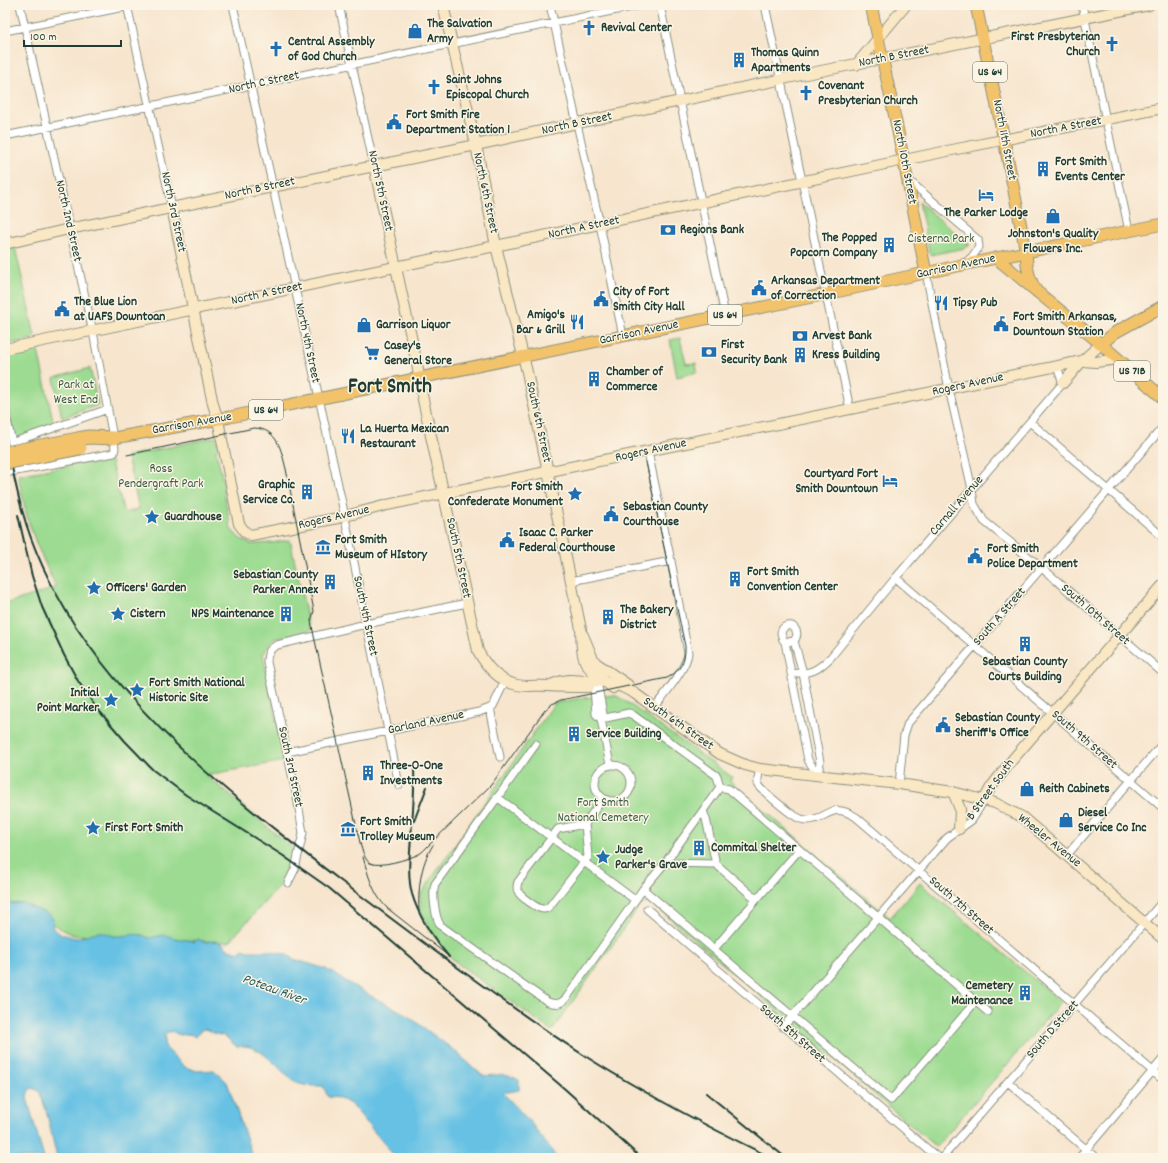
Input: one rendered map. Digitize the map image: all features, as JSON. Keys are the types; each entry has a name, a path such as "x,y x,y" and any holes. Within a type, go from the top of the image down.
{"highway":[{"name":"Garrison Avenue","path":"79,443 89,437 114,438"},
{"name":"US 64","path":"7,447 79,443"},
{"name":"US 64","path":"5,463 79,443"}],"main road":[{"name":"North 10th Street","path":"871,5 926,273"},
{"name":"North 11th Street","path":"976,5 1026,252"},
{"name":"Garrison Avenue","path":"114,438 218,420 1163,224"},
{"name":"US 71B","path":"1026,252 1029,277 1037,292"},
{"name":"US 71B","path":"996,258 1101,344 1163,398"},
{"path":"1101,344 1116,332 1163,306"}],"street":[{"name":"North 2nd Street","path":"18,470 114,453 115,448 92,331 20,5"},
{"path":"5,31 130,5"},
{"name":"North 3rd Street","path":"130,5 193,310 218,420"},
{"name":"North 4th Street","path":"233,5 319,399"},
{"name":"North 5th Street","path":"339,5 415,357 418,378"},
{"name":"North 6th Street","path":"443,5 476,145 496,246 523,356"},
{"path":"550,5 600,225 623,336"},
{"name":"North C Street","path":"5,136 641,5"},
{"path":"660,5 725,315"},
{"path":"765,5 850,410"},
{"path":"856,65 906,5"},
{"path":"1082,5 1129,231"},
{"name":"North B Street","path":"5,244 69,229 476,145 680,101 1149,5"},
{"name":"North A Street","path":"5,349 702,204 904,160 1163,108"},
{"path":"907,179 978,240 979,247 972,257 962,265"},
{"name":"South 10th Street","path":"926,273 974,504 984,521 1042,568 1163,673"},
{"path":"1063,383 1082,361 1101,344"},
{"name":"South 6th Street","path":"523,356 572,581 588,677 600,685"},
{"path":"1063,383 1058,367 1082,361 1096,362 1118,359"},
{"name":"Rogers Avenue","path":"218,420 239,524 245,532 251,535 344,516 444,493 1058,367"},
{"name":"South 5th Street","path":"418,378 478,651 495,674 505,681"},
{"name":"Carnall Avenue","path":"791,673 814,671 822,666 1063,383"},
{"name":"South 4th Street","path":"319,399 399,786"},
{"path":"7,447 108,410"},
{"path":"5,412 7,447 18,470 5,473"},
{"path":"1030,422 1163,537"},
{"name":"South A Street","path":"899,784 904,735 908,723 1163,427"},
{"path":"648,452 671,561 687,645 688,658 684,667 654,708"},
{"path":"572,581 671,561"},
{"name":"South 9th Street","path":"896,578 1163,808"},
{"name":"B Street South","path":"783,1027 947,838 972,820 991,787 1004,770 1163,585"},
{"path":"366,624 467,603"},
{"name":"South 3rd Street","path":"288,882 296,865 303,833 267,662 269,651 277,645 366,624"},
{"path":"785,626 794,628 797,633 794,641 803,673 820,762 818,775 808,760 785,642 781,638 781,631 785,626"},
{"name":"South 6th Street","path":"581,629 596,663 638,691 640,699 726,757 745,765 760,769"},
{"path":"785,642 794,641"},
{"path":"570,680 579,675 583,670 585,662"},
{"path":"585,662 600,685 596,714 601,719 610,765"},
{"path":"548,686 570,680 622,687 634,693 640,699"},
{"path":"500,757 490,708 497,700 505,681 517,685 548,686 558,688 600,685"},
{"name":"Garland Avenue","path":"287,752 479,712 490,708"},
{"path":"601,719 629,713 633,715 717,776 720,787"},
{"path":"1067,855 1163,743"},
{"path":"536,744 435,884 433,889 438,922 441,926 548,1002 558,1004 567,998 636,900 665,863 720,787"},
{"path":"610,765 616,765 624,768 630,777 631,786 629,792 621,799 612,801 603,798 597,789 596,779 601,770 610,765"},
{"path":"760,769 818,775"},
{"name":"South 7th Street","path":"760,769 758,780 761,788 794,816 806,820 813,819 835,810 849,813 856,817 1163,1080"},
{"name":"Wheeler Avenue","path":"818,775 953,792 995,803 1022,817 1163,939"},
{"path":"720,787 729,790 988,1012"},
{"path":"953,792 960,809 959,830"},
{"path":"497,797 636,900"},
{"path":"585,824 558,829 518,882 517,890 519,894 539,908 544,909 548,907 588,857 585,824 603,798"},
{"path":"703,811 716,864 756,899"},
{"path":"714,949 799,850"},
{"path":"665,863 716,864"},
{"path":"644,889 891,1100 976,1001"},
{"name":"South D Street","path":"942,1158 1163,901"},
{"name":"South 5th Street","path":"647,909 783,1027 938,1158"},
{"path":"1079,1158 1163,1059"},
{"path":"1008,1082 1096,1158"}],"green space":[{"name":"Cisterna Park","path":"919,202 970,245 965,248 930,255"},
{"path":"15,247 35,336 32,339 5,345 5,249"},
{"path":"680,338 686,364 696,363 697,372 677,377 670,340"},
{"path":"37,346 54,425 19,438 14,435 5,397 5,353"},
{"name":"Park at West End","path":"90,368 98,405 62,418 54,378"},
{"name":"Fort Smith National Historic Site","path":"216,437 218,447 216,451 225,488 223,488 231,529 239,538 251,544 290,540 310,631 275,639 263,655 285,761 206,775 296,851 288,876 229,942 73,935 5,899 5,604 56,588 36,543 27,517 18,475 109,458 124,513 139,509 127,456"},
{"name":"Fort Smith National Cemetery","path":"615,695 732,777 730,781 890,918 920,883 1061,1002 936,1147 653,904 645,903 639,907 552,1031 454,961 428,928 421,912 420,895 554,704 582,698"}],"water":[{"name":"Poteau River","path":"5,902 8,904 22,903 50,915 53,919 52,928 62,935 64,933 73,938 101,932 114,936 142,935 150,938 166,935 172,938 194,942 198,939 204,942 217,941 228,949 239,952 243,949 249,951 269,951 286,954 293,959 326,969 369,995 404,1013 455,1051 483,1076 506,1075 519,1080 519,1090 503,1093 531,1123 557,1158 396,1158 352,1105 340,1098 328,1097 323,1086 297,1083 254,1048 245,1046 237,1047 225,1036 205,1029 201,1030 196,1037 190,1034 179,1035 172,1031 165,1034 164,1046 185,1067 197,1071 214,1070 227,1082 253,1158 57,1158 46,1110 39,1091 32,1088 28,1092 27,1098 44,1158 5,1158"}],"tram line":[{"path":"127,455 254,428 262,429 268,432 277,442 286,469 314,611 311,621 361,847 368,862 374,864 407,859 423,851 491,785 545,710 552,704 561,700 667,678 679,669 683,661 685,646 646,462"},
{"path":"419,913 421,878 425,861 433,845"},
{"path":"363,857 372,884 382,903 447,955"}],"railway":[{"path":"5,435 26,525 37,554 51,583 74,624 101,662 163,731 197,763 268,824 428,946 545,1030 585,1056 654,1097 772,1158"},
{"path":"18,515 32,576 42,607 64,655 78,681 95,706 125,741 153,770 186,795 282,855 329,888 566,1090 641,1158"},
{"path":"414,768 414,802 409,865 410,887 418,911 437,943 449,957"},
{"path":"414,821 427,787"},
{"path":"706,1093 786,1158"}],"place":[{"name":"Revival Center","path":"589,28"},
{"name":"The Salvation Army","path":"415,31"},
{"name":"First Presbyterian Church","path":"1112,44"},
{"name":"Central Assembly of God Church","path":"276,49"},
{"name":"Thomas Quinn Apartments","path":"739,60"},
{"name":"Saint Johns Episcopal Church","path":"434,87"},
{"name":"Covenant Presbyterian Church","path":"806,93"},
{"name":"Fort Smith Fire Department Station 1","path":"394,122"},
{"name":"Fort Smith Events Center","path":"1043,169"},
{"name":"The Parker Lodge","path":"986,195"},
{"name":"Johnston's Quality Flowers Inc.","path":"1053,216"},
{"name":"Regions Bank","path":"668,230"},
{"name":"The Popped Popcorn Company","path":"889,245"},
{"name":"Arkansas Department of Correction","path":"759,288"},
{"name":"City of Fort Smith City Hall","path":"601,299"},
{"name":"Tipsy Pub","path":"941,303"},
{"name":"The Blue Lion at UAFS Downtoan","path":"62,309"},
{"name":"Amigo's Bar & Grill","path":"577,322"},
{"name":"Fort Smith Arkansas, Downtown Station","path":"1001,324"},
{"name":"Garrison Liquor","path":"364,325"},
{"name":"Arvest Bank","path":"800,336"},
{"name":"First Security Bank","path":"709,352"},
{"name":"Casey's General Store","path":"372,353"},
{"name":"Kress Building","path":"800,355"},
{"name":"Chamber of Commerce","path":"594,379"},
{"name":"La Huerta Mexican Restaurant","path":"348,436"},
{"name":"Courtyard Fort Smith Downtown","path":"890,481"},
{"name":"Graphic Service Co.","path":"307,492"},
{"name":"Fort Smith Confederate Monument","path":"575,494"},
{"name":"Sebastian County Courthouse","path":"611,514"},
{"name":"Guardhouse","path":"152,517"},
{"name":"Isaac C. Parker Federal Courthouse","path":"507,540"},
{"name":"Fort Smith Museum of HIstory","path":"323,547"},
{"name":"Fort Smith Police Department","path":"975,556"},
{"name":"Fort Smith Convention Center","path":"735,579"},
{"name":"Sebastian County Parker Annex","path":"330,582"},
{"name":"Officers' Garden","path":"94,588"},
{"name":"Cistern","path":"118,614"},
{"name":"NPS Maintenance","path":"286,614"},
{"name":"The Bakery District","path":"608,617"},
{"name":"Sebastian County Courts Building","path":"1025,644"},
{"name":"Fort Smith National Historic Site","path":"137,690"},
{"name":"Initial Point Marker","path":"111,700"},
{"name":"Sebastian County Sheriff's Office","path":"943,725"},
{"name":"Service Building","path":"574,734"},
{"name":"Three-O-One Investments","path":"368,773"},
{"name":"Reith Cabinets","path":"1027,789"},
{"name":"Diesel Service Co Inc","path":"1066,820"},
{"name":"First Fort Smith","path":"93,828"},
{"name":"Fort Smith Trolley Museum","path":"348,829"},
{"name":"Commital Shelter","path":"699,848"},
{"name":"Judge Parker's Grave","path":"603,857"},
{"name":"Cemetery Maintenance","path":"1025,993"}],"district":[{"name":"Fort Smith","path":"390,388"}],"park label":[{"name":"Ross Pendergraft Park","path":"161,476"}]}
